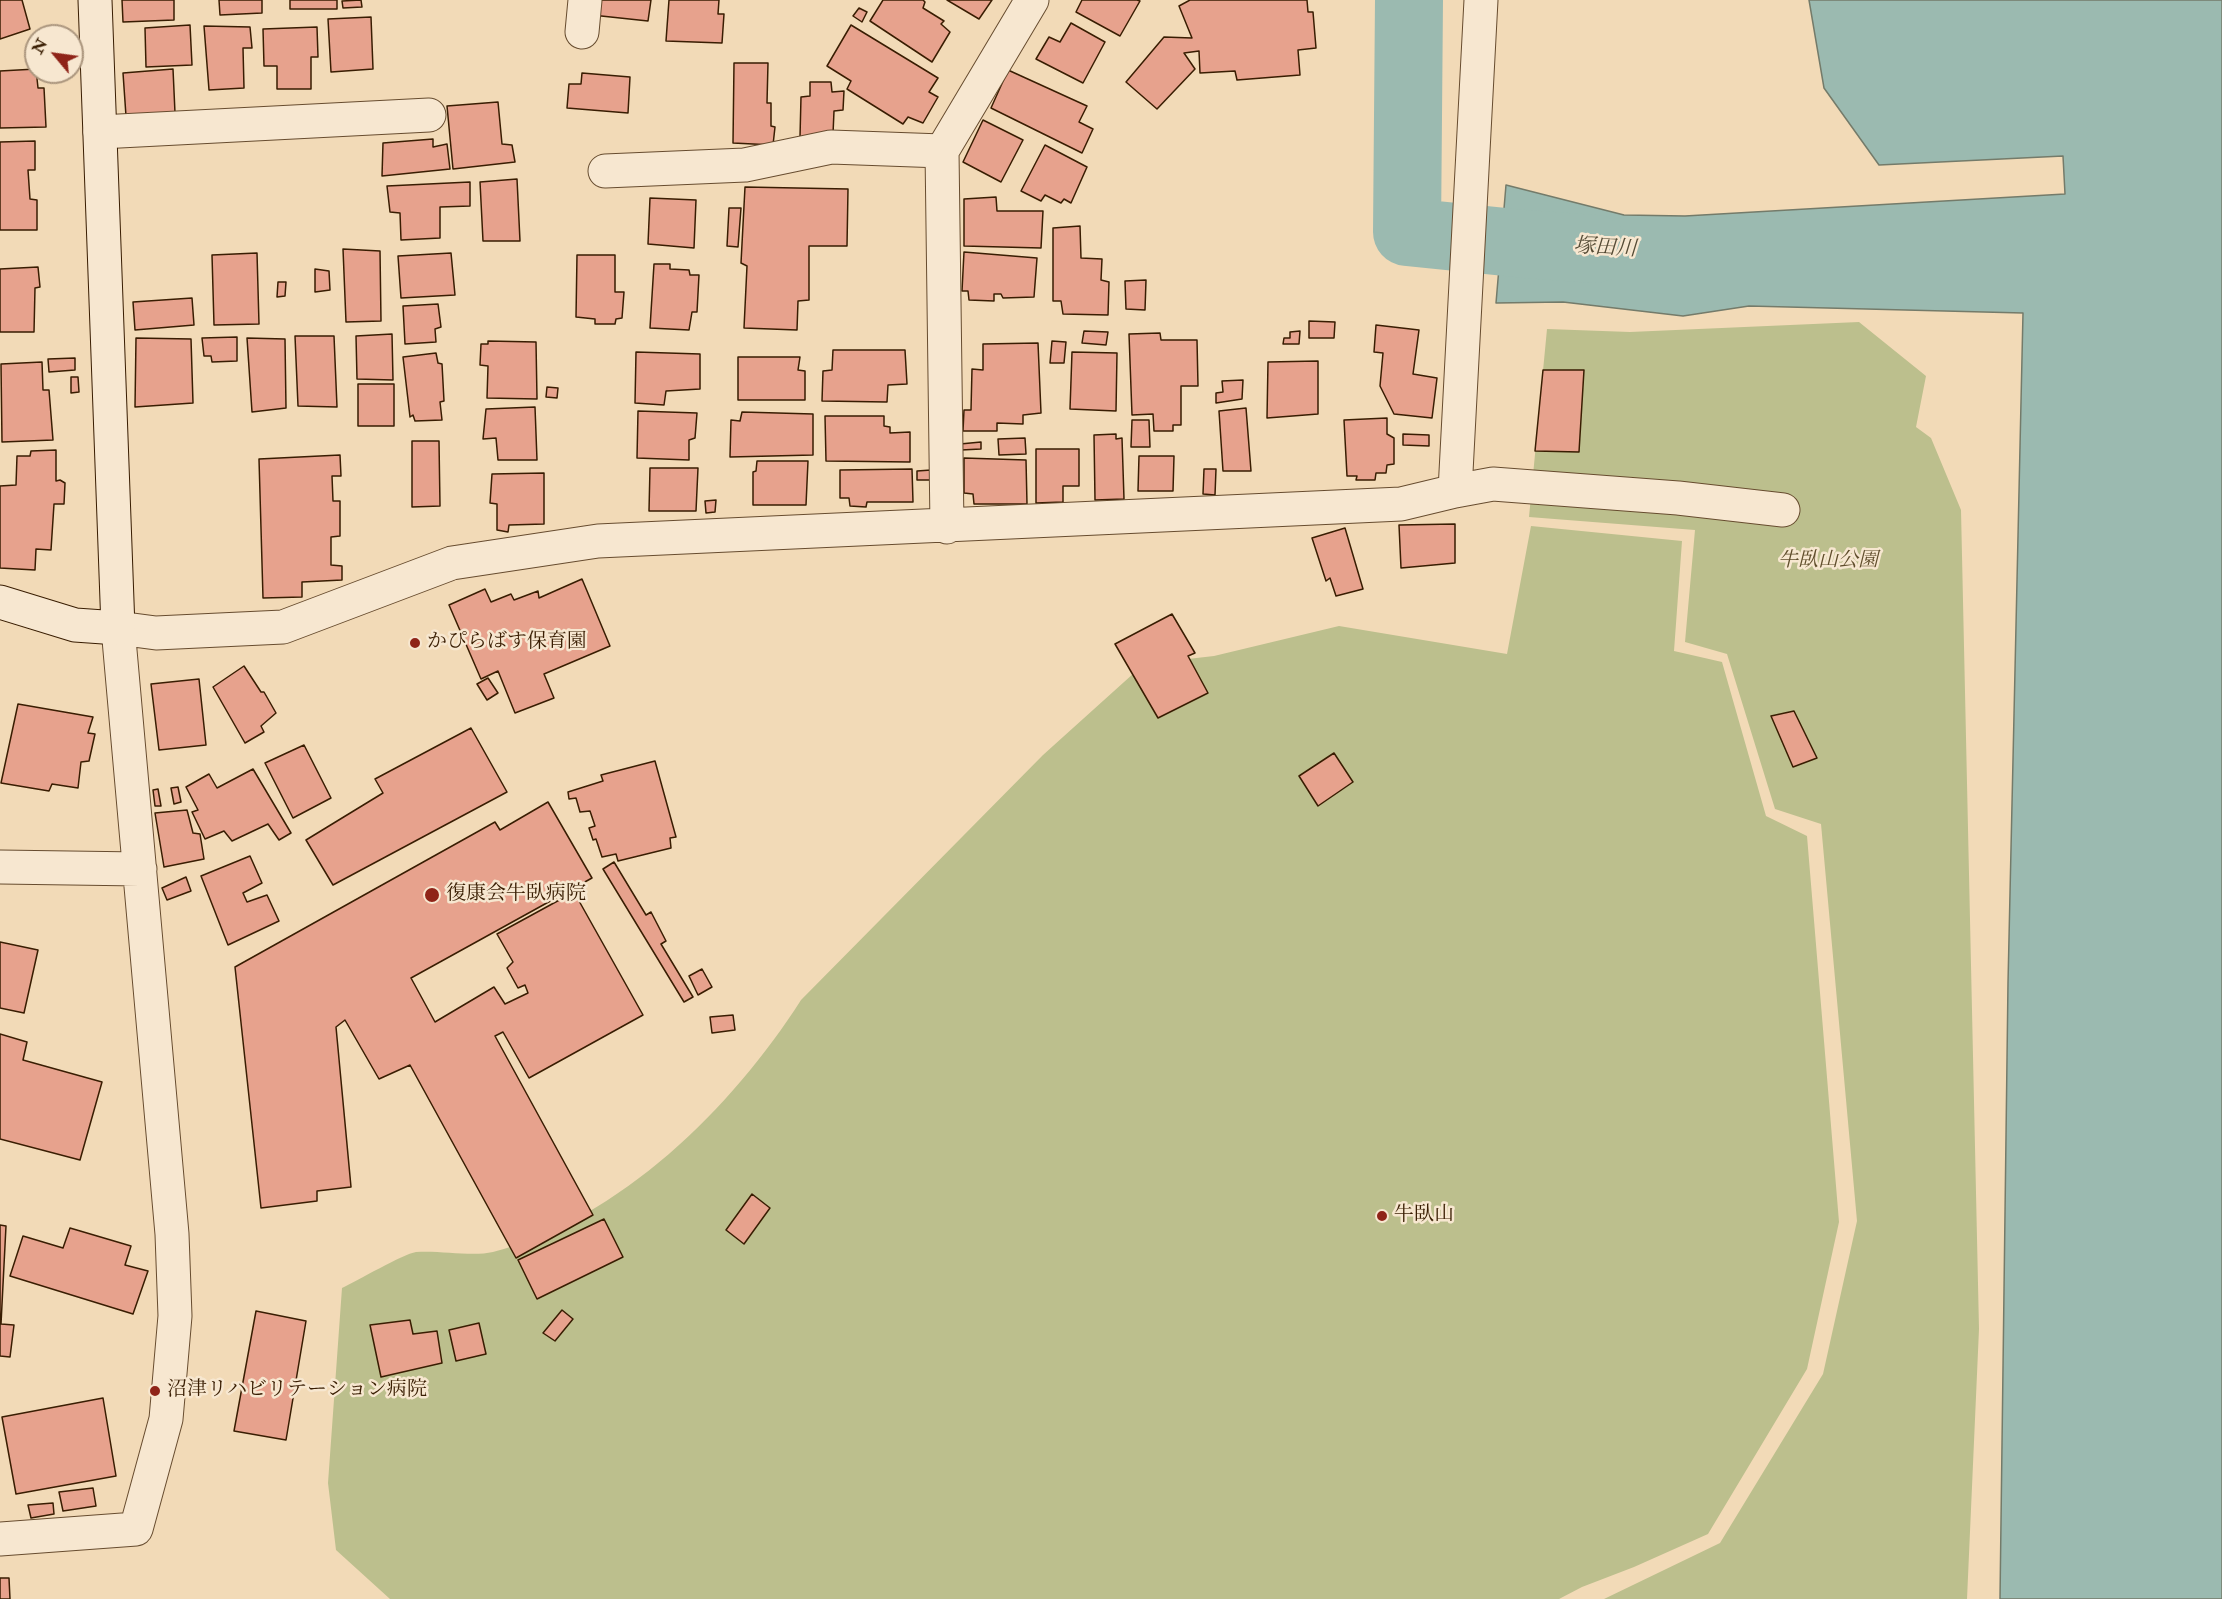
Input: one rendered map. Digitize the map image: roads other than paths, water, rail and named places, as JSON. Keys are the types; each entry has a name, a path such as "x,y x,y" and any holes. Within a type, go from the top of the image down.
{"street":[{"path":"0,1539 136,1529 166,1419 175,1316 172,1234 118,628 95,0"},
{"path":"947,526 942,151 1032,0"},
{"path":"1455,491 1481,0"},
{"path":"100,132 429,115"},
{"path":"605,171 745,165 831,147 942,151"},
{"path":"0,602 75,624 156,633 283,627 452,563 598,541 1401,504 1493,484 1678,498 1783,510"},
{"path":"0,867 140,869"}],"water":[{"path":"1809,0 2222,0 2222,1599 2000,1599 2008,983 2023,313 1749,306 1683,316 1563,302 1496,303 1506,185 1624,215 1685,216 2065,194 2063,156 1879,165 1824,88"}],"waterway":[{"name":"塚田川","path":"1409,0 1407,232 1595,249"}],"place":[{"name":"かぴらばす保育園","path":"415,643"},
{"name":"復康会牛臥病院","path":"432,895"},
{"name":"牛臥山","path":"1382,1216"},
{"name":"沼津リハビリテーション病院","path":"155,1391"}],"park label":[{"name":"牛臥山公園","path":"1828,562"}]}
